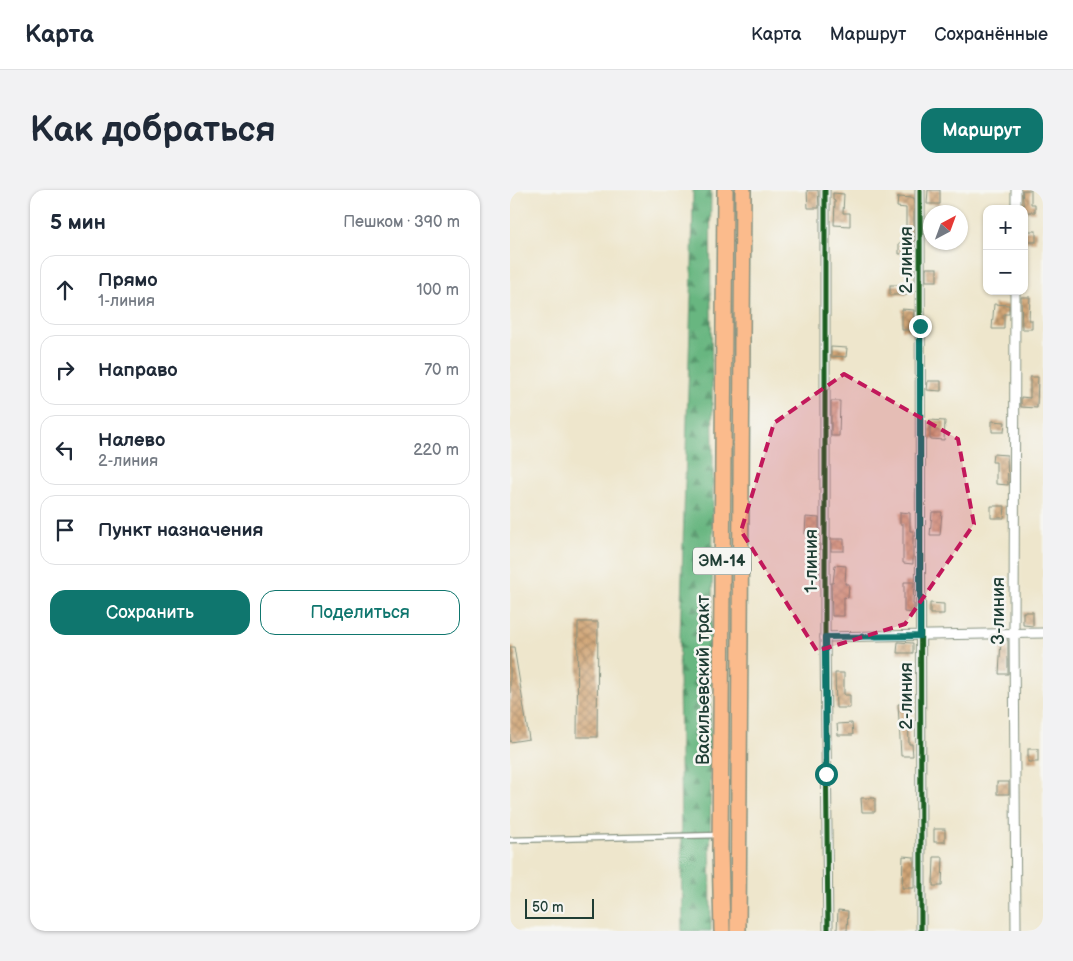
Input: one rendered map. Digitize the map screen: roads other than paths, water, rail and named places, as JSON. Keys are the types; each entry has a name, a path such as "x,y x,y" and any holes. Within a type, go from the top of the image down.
{"main road":[{"name":"Васильевский тракт","path":"722,931 720,835 726,190"},
{"name":"Васильевский тракт","path":"738,931 743,190"}],"street":[{"name":"1-линия","path":"825,190 825,637 828,931"},
{"name":"2-линия","path":"920,190 921,931"},
{"path":"1016,190 1016,205"},
{"name":"3-линия","path":"1016,295 1014,634 1016,931"},
{"path":"825,637 1043,633"}],"lane":[{"path":"510,840 720,835"}]}
